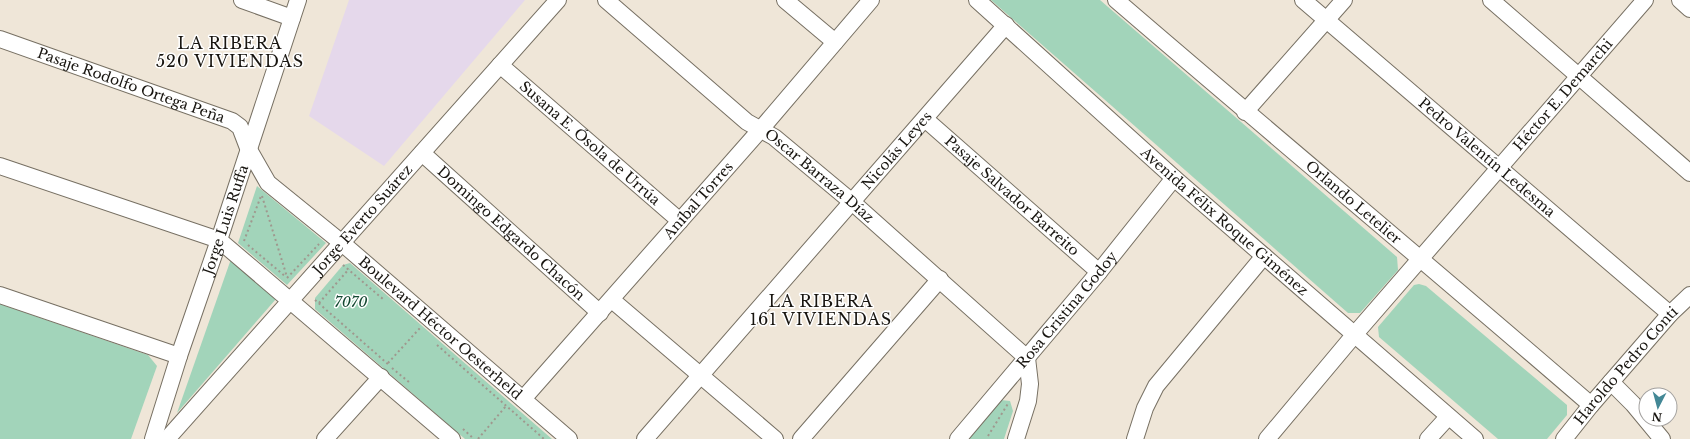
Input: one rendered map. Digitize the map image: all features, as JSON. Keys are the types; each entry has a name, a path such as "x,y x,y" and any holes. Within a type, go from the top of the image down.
{"street":[{"path":"242,0 292,18"},
{"name":"Jorge Luis Ruffa","path":"153,439 179,356 298,0"},
{"name":"Jorge Everto Suárez","path":"167,439 558,0"},
{"name":"Oscar Barraza Díaz","path":"606,0 746,122 774,137 852,202 1027,358"},
{"path":"785,0 835,42"},
{"name":"Aníbal Torres","path":"516,400 612,300 871,0"},
{"name":"Avenida Félix Roque Giménez","path":"977,0 1174,178 1475,439"},
{"name":"Orlando Letelier","path":"1116,0 1246,112 1422,258 1591,405"},
{"name":"Pedro Valentín Ledesma","path":"1303,0 1670,314"},
{"path":"1246,112 1344,0"},
{"path":"1491,0 1690,173"},
{"name":"Héctor E. Demarchi","path":"1268,439 1355,334 1579,78 1644,0"},
{"path":"1680,0 1690,9"},
{"name":"Nicolás Leyes","path":"645,439 1006,25"},
{"name":"Pasaje Rodolfo Ortega Peña","path":"0,39 232,121 240,127 248,148"},
{"name":"Susana E. Ósola de Urrúa","path":"500,65 680,221"},
{"name":"Pasaje Salvador Barreito","path":"925,119 1099,272"},
{"name":"Boulevard Héctor Oesterheld","path":"248,148 268,183 342,243 516,400 569,439"},
{"name":"Domingo Edgardo Chacón","path":"422,153 600,313"},
{"path":"0,166 219,240 291,300 384,369 452,439"},
{"name":"Rosa Cristina Godoy","path":"958,439 1099,272 1174,178"},
{"path":"1135,439 1145,408 1156,386 1264,256"},
{"path":"801,439 940,279"},
{"path":"0,295 179,356"},
{"name":"Haroldo Pedro Conti","path":"1564,439 1610,382 1670,314 1689,297"},
{"path":"612,300 775,439"},
{"path":"1016,439 1028,401 1030,384 1027,358"},
{"path":"325,439 384,369"},
{"path":"1610,382 1633,404 1662,439"},
{"path":"1428,439 1448,417"}],"path":[{"path":"244,241 263,191"},
{"path":"262,195 287,277"},
{"path":"240,237 287,277"},
{"path":"284,282 319,244"},
{"path":"343,264 383,299"},
{"path":"315,307 352,265"},
{"path":"315,300 384,369 411,384"},
{"path":"384,369 422,325"},
{"path":"431,340 544,439"},
{"path":"478,439 506,406 516,400"},
{"path":"988,436 1010,401"},
{"path":"457,424 474,439"}],"shaded area":[{"path":"349,0 525,0 384,166 309,116"}],"green space":[{"path":"991,0 1100,0 1397,257 1398,270 1360,313 1348,313"},
{"path":"257,186 326,243 287,285 238,243"},
{"path":"231,259 276,299 177,413"},
{"name":"7070","path":"350,263 552,439 465,439 315,309 315,298 343,265"},
{"path":"1419,284 1426,286 1567,405 1567,415 1547,439 1498,439 1379,337 1378,327 1414,285"},
{"path":"0,304 148,355 157,366 131,439 0,439"},
{"path":"1001,400 1010,401 1013,411 1004,439 968,439"}],"district":[{"name":"LA RIBERA 520 VIVIENDAS","path":"230,52"},
{"name":"LA RIBERA 161 VIVIENDAS","path":"821,310"}]}
